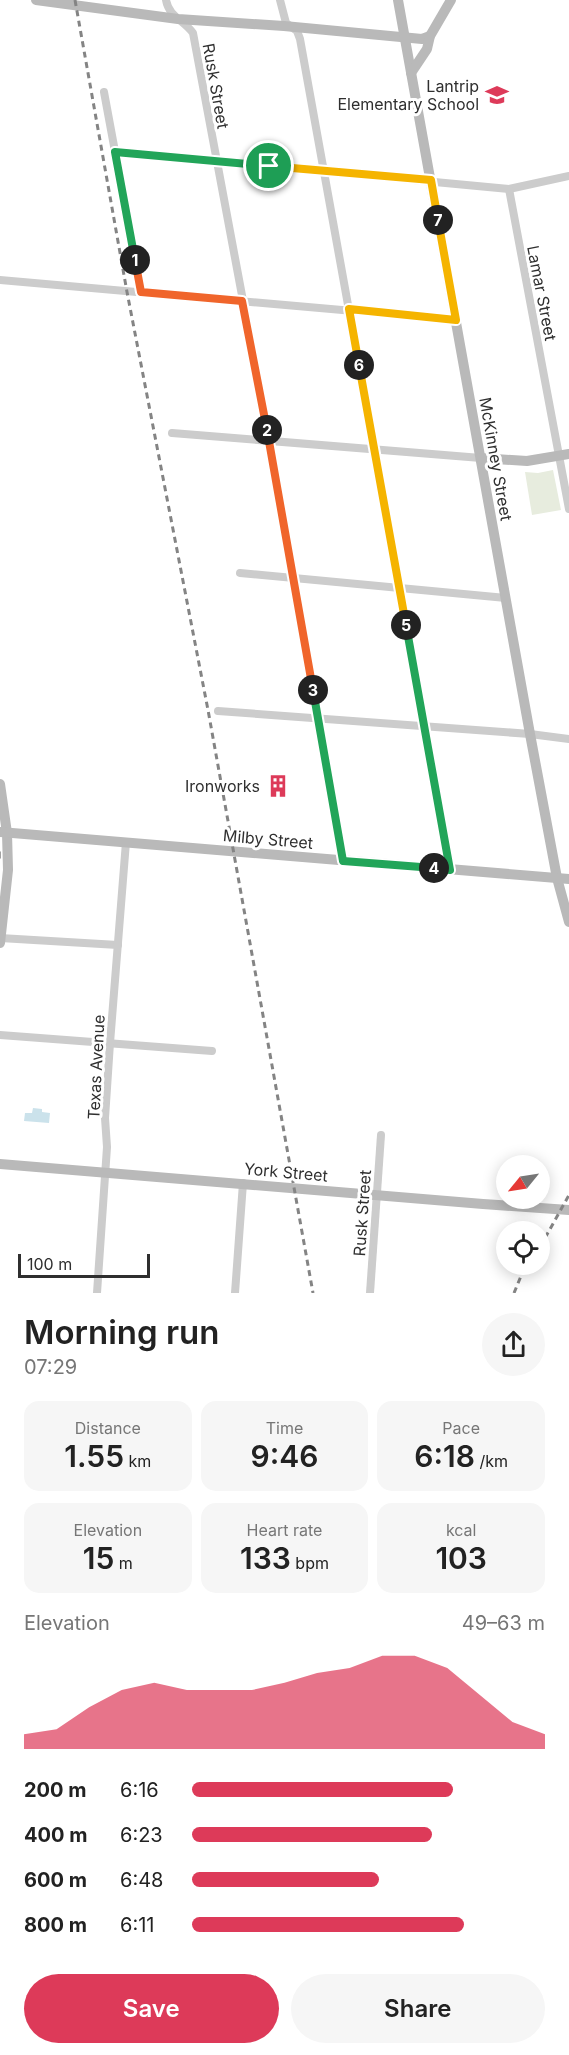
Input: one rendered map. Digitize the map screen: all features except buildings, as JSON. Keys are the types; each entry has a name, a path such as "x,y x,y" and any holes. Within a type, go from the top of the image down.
{"street":[{"path":"36,0 90,3 178,19 422,39 430,36"},
{"name":"Rusk Street","path":"166,0 170,11 193,33 269,440 343,861"},
{"path":"280,0 286,23 297,31 300,39 450,870"},
{"name":"McKinney Street","path":"398,0 530,734 557,878 569,922"},
{"path":"411,73 427,49 430,36 451,0"},
{"path":"104,92 141,292"},
{"path":"115,152 509,189 569,176"},
{"name":"Lamar Street","path":"509,189 564,455 569,509"},
{"path":"0,280 456,320"},
{"path":"172,432 482,459 527,461 564,455"},
{"path":"240,573 506,598"},
{"path":"218,711 425,725 569,739"},
{"path":"0,784 8,870 0,943"},
{"name":"Milby Street","path":"4,832 569,879"},
{"name":"Texas Avenue","path":"97,1293 107,1147 105,1118 126,842"},
{"path":"0,938 118,945"},
{"path":"0,1035 212,1051"},
{"name":"Rusk Street","path":"370,1293 381,1135"},
{"name":"York Street","path":"0,1164 569,1210"},
{"path":"236,1293 243,1183"}],"shaded area":[{"path":"553,470 561,510 532,515 525,472 538,473"}],"water":[{"path":"33,1108 50,1113 49,1123 24,1121 25,1113 32,1113"}],"tram line":[{"path":"0,852 0,858"}],"railway":[{"path":"75,0 127,292 208,710 313,1293"},
{"path":"550,1229 569,1195"},
{"path":"514,1293 521,1275"}],"place":[{"name":"Lantrip Elementary School","path":"497,95"},
{"name":"Ironworks","path":"278,786"}],"route":[{"path":"115,152 269,166 431,180 456,320 349,309 450,870 343,861 269,440 242,301 141,292 115,152"}]}
